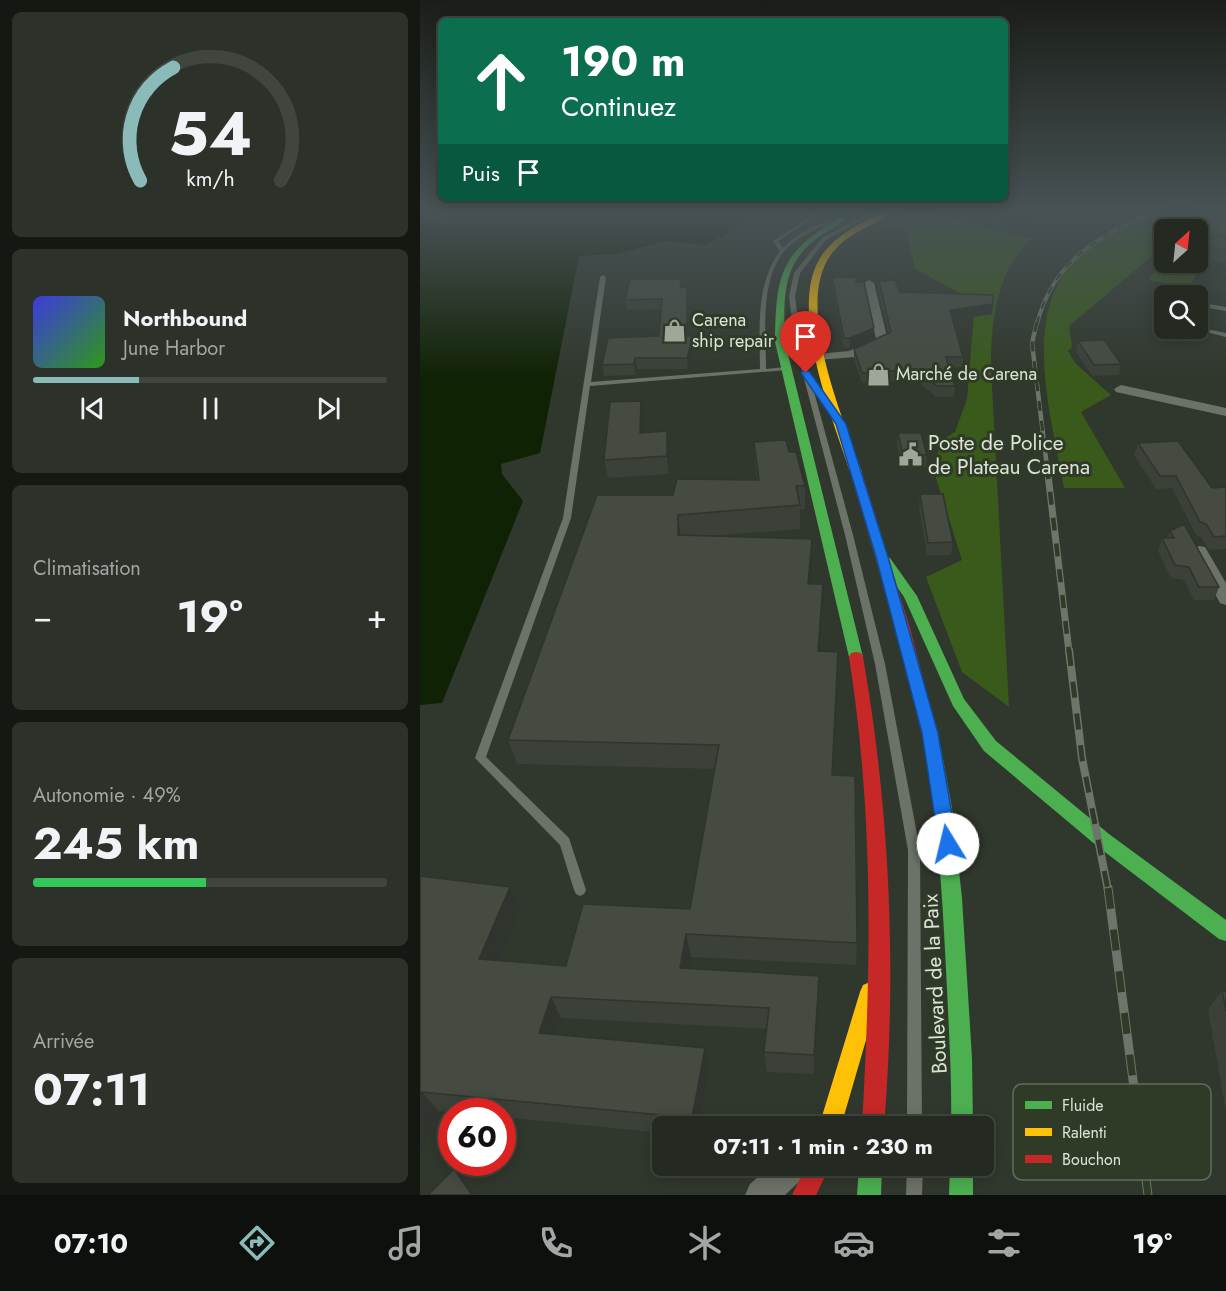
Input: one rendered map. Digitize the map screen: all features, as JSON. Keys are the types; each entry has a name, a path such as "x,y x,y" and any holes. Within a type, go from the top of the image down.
{"main road":[{"path":"786,268 783,271 780,297 780,342 858,661 871,742 881,843 882,958 874,1116"},
{"name":"Boulevard de la Paix","path":"819,268 812,296 821,357 882,557 930,733 948,844 963,1093 962,1116"},
{"path":"882,557 897,573 910,594 959,705 971,723 1002,758 1176,897 1226,932"},
{"path":"833,1116 858,1029 882,958"},
{"path":"804,1195 813,1176"},
{"path":"869,1195 870,1176"},
{"path":"961,1195 962,1176"}],"street":[{"path":"821,357 851,354 882,341 869,283"},
{"path":"1121,389 1226,412"},
{"path":"1193,542 1226,599"},
{"path":"761,1195 782,1176"}],"lane":[{"path":"763,371 763,298 772,268"},
{"name":"Boulevard de la Paix","path":"801,268 797,273 792,296 798,344 880,664 914,850 915,1116"},
{"path":"580,890 565,842 480,758 567,518 603,277"},
{"path":"1208,306 1226,309"},
{"path":"1208,331 1226,335"},
{"path":"586,384 786,369"},
{"path":"806,373 839,418"},
{"path":"816,414 839,418"},
{"path":"880,664 881,843"},
{"path":"914,1195 915,1176"}],"green space":[{"path":"1009,268 994,316 991,351 1009,707 962,672 926,577 962,560 934,472 940,441 955,432 967,399 975,301 915,269"},
{"path":"1069,268 1138,268 1069,326 1072,347 1068,351 1076,364 1111,395 1081,412 1125,488 1064,488 1046,389 1044,354 1046,321 1055,290"},
{"path":"1154,272 1197,273 1191,285 1174,285 1149,280"}],"shaded area":[{"path":"420,268 577,268 540,453 501,464 502,474 523,501 442,703 420,705"}],"building":[{"path":"832,277 856,277 856,282 864,282 874,328 850,338 844,338"},
{"path":"630,279 682,279 680,287 687,287 687,336 693,336 687,358 635,358 634,364 602,365 608,338 659,336 662,299 625,300"},
{"path":"895,280 900,292 993,295 993,304 950,310 963,357 946,357 955,386 937,386 917,369 862,373 854,349 891,332 879,281"},
{"path":"1104,340 1121,364 1094,365 1078,341"},
{"path":"641,401 640,433 667,431 667,456 604,460 610,402"},
{"path":"898,433 921,433 927,455 903,455"},
{"path":"786,440 789,452 796,452 805,486 796,486 800,505 678,515 678,535 812,539 808,584 823,584 818,651 838,652 832,775 855,776 857,943 686,934 680,968 819,976 814,1055 764,1052 769,1008 551,997 539,1033 705,1048 692,1116 516,1101 516,1098 484,1098 422,1092 420,1096 420,876 510,887 479,959 566,966 583,904 690,909 719,745 508,740 597,495 673,495 677,479 759,480 754,442"},
{"path":"1178,441 1212,488 1226,487 1226,536 1214,537 1206,524 1200,522 1176,476 1160,476 1138,443"},
{"path":"920,494 943,494 953,542 928,543"},
{"path":"1184,524 1219,587 1199,587 1189,567 1175,565 1162,538 1174,538 1170,531"},
{"path":"1222,990 1226,992 1226,1011"},
{"path":"447,1176 459,1176 472,1195 428,1195"}],"railway":[{"path":"1037,324 1044,302 1065,268"},
{"path":"1037,322 1032,343 1047,467"},
{"path":"1047,466 1069,652"},
{"path":"1069,650 1082,758 1108,890"},
{"path":"1108,888 1134,1084"},
{"path":"1146,1180 1148,1195"}],"traffic: fast":[{"path":"788,268 783,282 781,299 780,342 856,657"},
{"path":"885,561 910,596 958,702 990,746 1103,840 1226,932"},
{"path":"933,748 947,838 952,898 962,1116"},
{"path":"869,1195 870,1176"},
{"path":"961,1195 962,1176"}],"traffic: slow":[{"path":"819,268 813,288 816,340 831,398 856,472"},
{"path":"833,1116 870,992"}],"traffic: jam":[{"path":"856,472 903,628 933,748"},
{"path":"856,657 866,715 877,832 879,949 873,1116"},
{"path":"804,1195 813,1176"}],"place":[{"name":"Carena ship repair","path":"674,330"},
{"name":"Marché de Carena","path":"878,374"},
{"name":"Poste de Police de Plateau Carena","path":"910,455"}],"route":[{"path":"806,373 841,424 882,557 930,733 948,844"}]}
